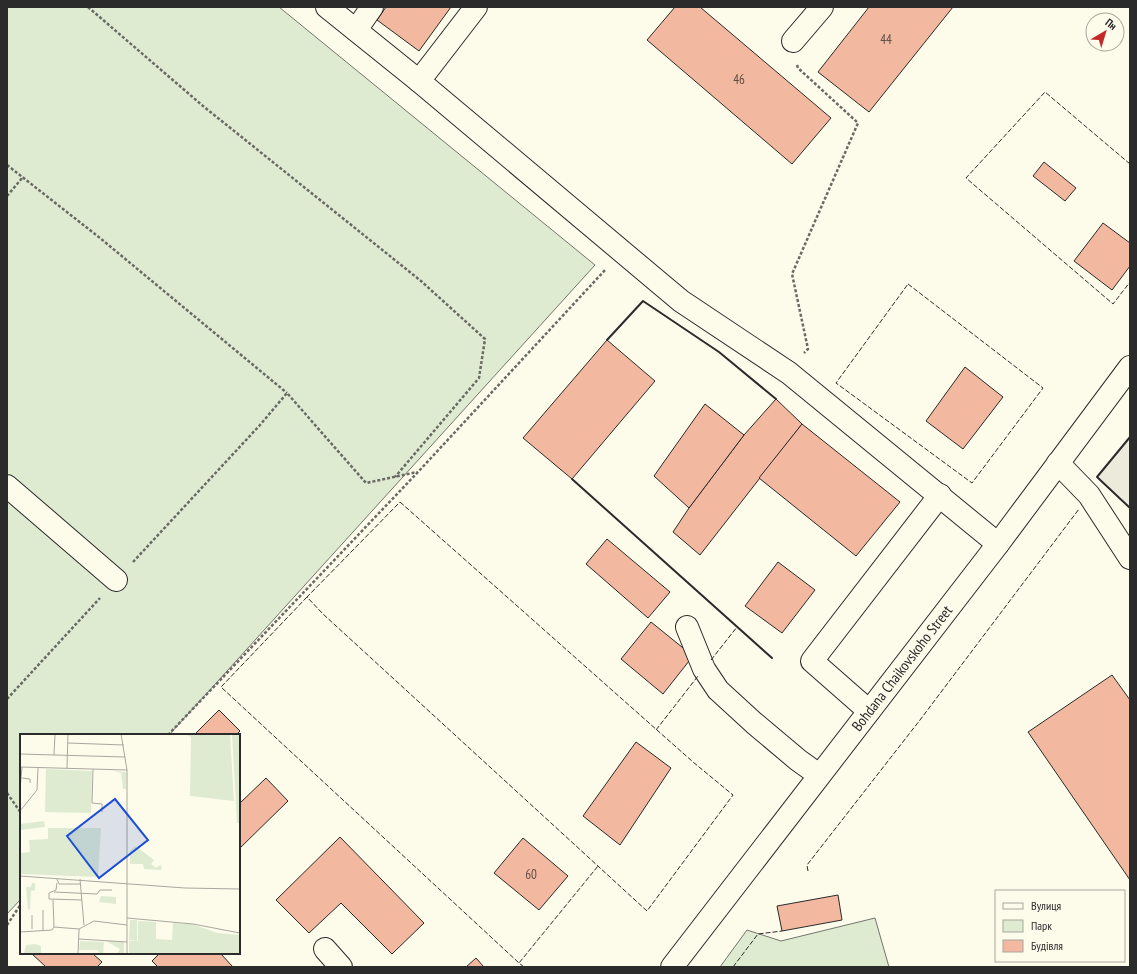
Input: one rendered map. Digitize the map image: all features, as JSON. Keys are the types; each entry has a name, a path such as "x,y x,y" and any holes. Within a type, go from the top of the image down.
{"street":[{"path":"327,7 419,81 681,301 789,373 998,544"},
{"path":"356,30 372,7"},
{"path":"419,81 476,7"},
{"path":"793,40 822,7"},
{"name":"Bohdana Chaikovskoho Street","path":"672,967 1128,373"},
{"path":"1058,463 1089,495 1130,558"},
{"path":"7,486 116,580"},
{"path":"869,711 812,661 940,495"},
{"path":"687,627 704,669 718,690 754,723 798,760 819,775"},
{"path":"324,948 341,967"}],"path":[{"path":"88,7 203,106 421,281 485,339 479,378 395,477"},
{"path":"789,373 808,349 792,274 858,123 798,68 793,40"},
{"path":"7,165 100,238 287,393 366,483 418,472"},
{"path":"7,196 23,177"},
{"path":"169,734 418,472 622,251"},
{"path":"7,699 260,425 287,393"},
{"path":"7,793 20,812"},
{"path":"7,925 20,906"}],"green space":[{"path":"7,7 279,7 595,265 170,734 20,734 20,900 7,914"},
{"path":"875,918 889,967 720,967 747,930 781,941"}],"shaded area":[{"path":"1130,437 1130,508 1097,477"}],"building":[{"path":"386,7 451,7 419,51 377,20"},
{"path":"675,7 700,7 831,118 792,164 647,40"},
{"path":"869,7 953,7 869,112 818,72"},
{"path":"1044,162 1076,188 1065,201 1033,176"},
{"path":"1103,223 1130,243 1130,266 1112,290 1074,261"},
{"path":"607,340 655,381 572,479 523,438"},
{"path":"965,367 1003,397 963,449 926,421"},
{"path":"776,399 802,424 700,555 673,532 689,508 744,435"},
{"path":"705,404 744,435 689,508 654,476"},
{"path":"802,424 900,502 856,556 759,478"},
{"path":"607,539 670,592 648,618 586,564"},
{"path":"778,562 815,590 782,633 745,606"},
{"path":"651,622 693,656 663,694 621,659"},
{"path":"1112,675 1130,700 1130,880 1028,732"},
{"path":"219,710 240,731 237,734 195,734"},
{"path":"636,742 671,768 620,845 583,816"},
{"path":"266,778 288,801 240,848 240,803"},
{"path":"340,837 424,923 392,954 341,903 309,933 276,900"},
{"path":"523,838 568,876 539,910 494,873"},
{"path":"838,895 842,920 782,931 777,906"},
{"path":"32,954 93,954 102,962 97,967 46,967"},
{"path":"159,954 221,954 233,967 158,967 152,961"},
{"path":"476,958 484,967 466,967"}],"fence":[{"path":"1130,164 1045,92 966,178 1113,304 1130,282"},
{"path":"908,284 1043,388 972,483 836,383 908,284"},
{"path":"400,502 693,762 733,795 647,911 323,614 307,597 400,502"},
{"path":"808,871 807,865 920,720 1079,509"},
{"path":"307,597 221,687 519,963"},
{"path":"711,660 737,627"},
{"path":"656,730 698,676"},
{"path":"524,967 519,963 598,866"},
{"path":"733,967 758,934 782,931"}],"wall":[{"path":"607,340 643,301 719,352 776,399"},
{"path":"1130,437 1097,477 1130,508"},
{"path":"572,479 772,658"}]}
